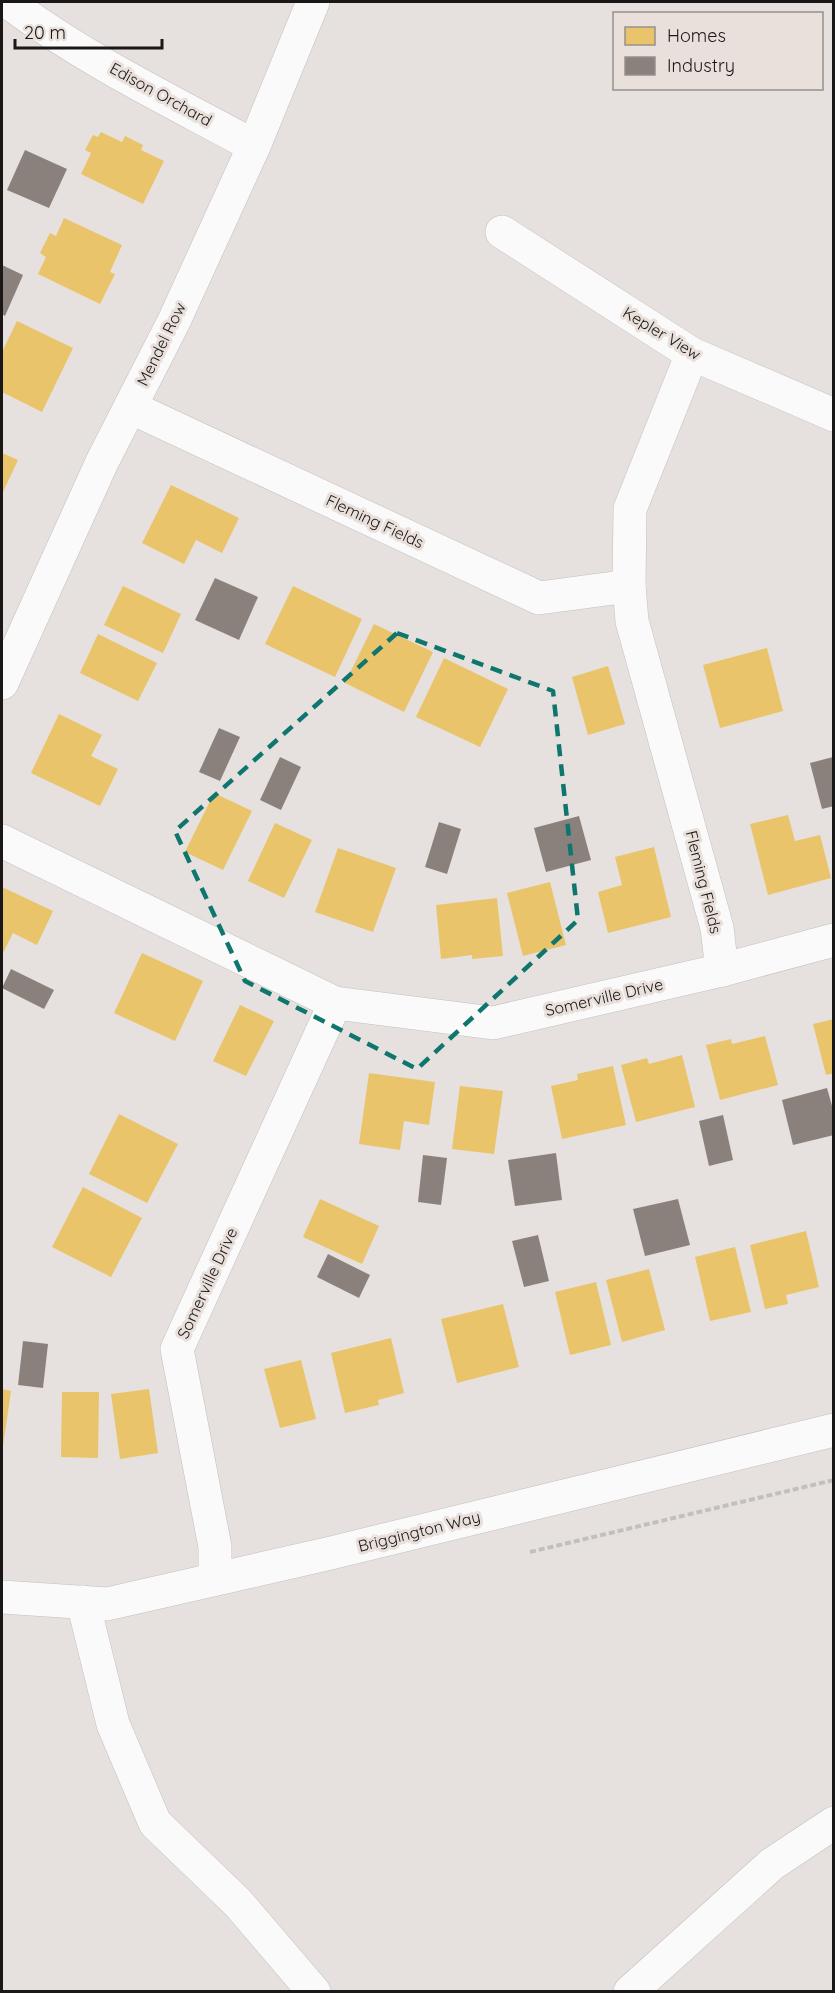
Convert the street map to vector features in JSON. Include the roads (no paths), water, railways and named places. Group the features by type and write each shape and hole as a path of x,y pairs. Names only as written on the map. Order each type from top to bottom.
{"street":[{"name":"Edison Orchard","path":"8,2 38,24 139,84 254,146"},
{"name":"Mendel Row","path":"2,683 130,407 174,321 254,146 313,2"},
{"name":"Kepler View","path":"502,232 692,354 834,415"},
{"name":"Fleming Fields","path":"692,354 630,509 629,586 632,621 717,928 722,970"},
{"name":"Fleming Fields","path":"130,407 539,598 629,586"},
{"name":"Somerville Drive","path":"2,841 335,1004 493,1023 722,970 834,940"},
{"name":"Somerville Drive","path":"215,1580 215,1547 177,1348 335,1004"},
{"name":"Briggington Way","path":"2,1597 107,1604 834,1430"},
{"path":"83,1602 113,1725 155,1823 238,1903 314,1992"},
{"path":"630,1992 772,1864 834,1823"}]}
